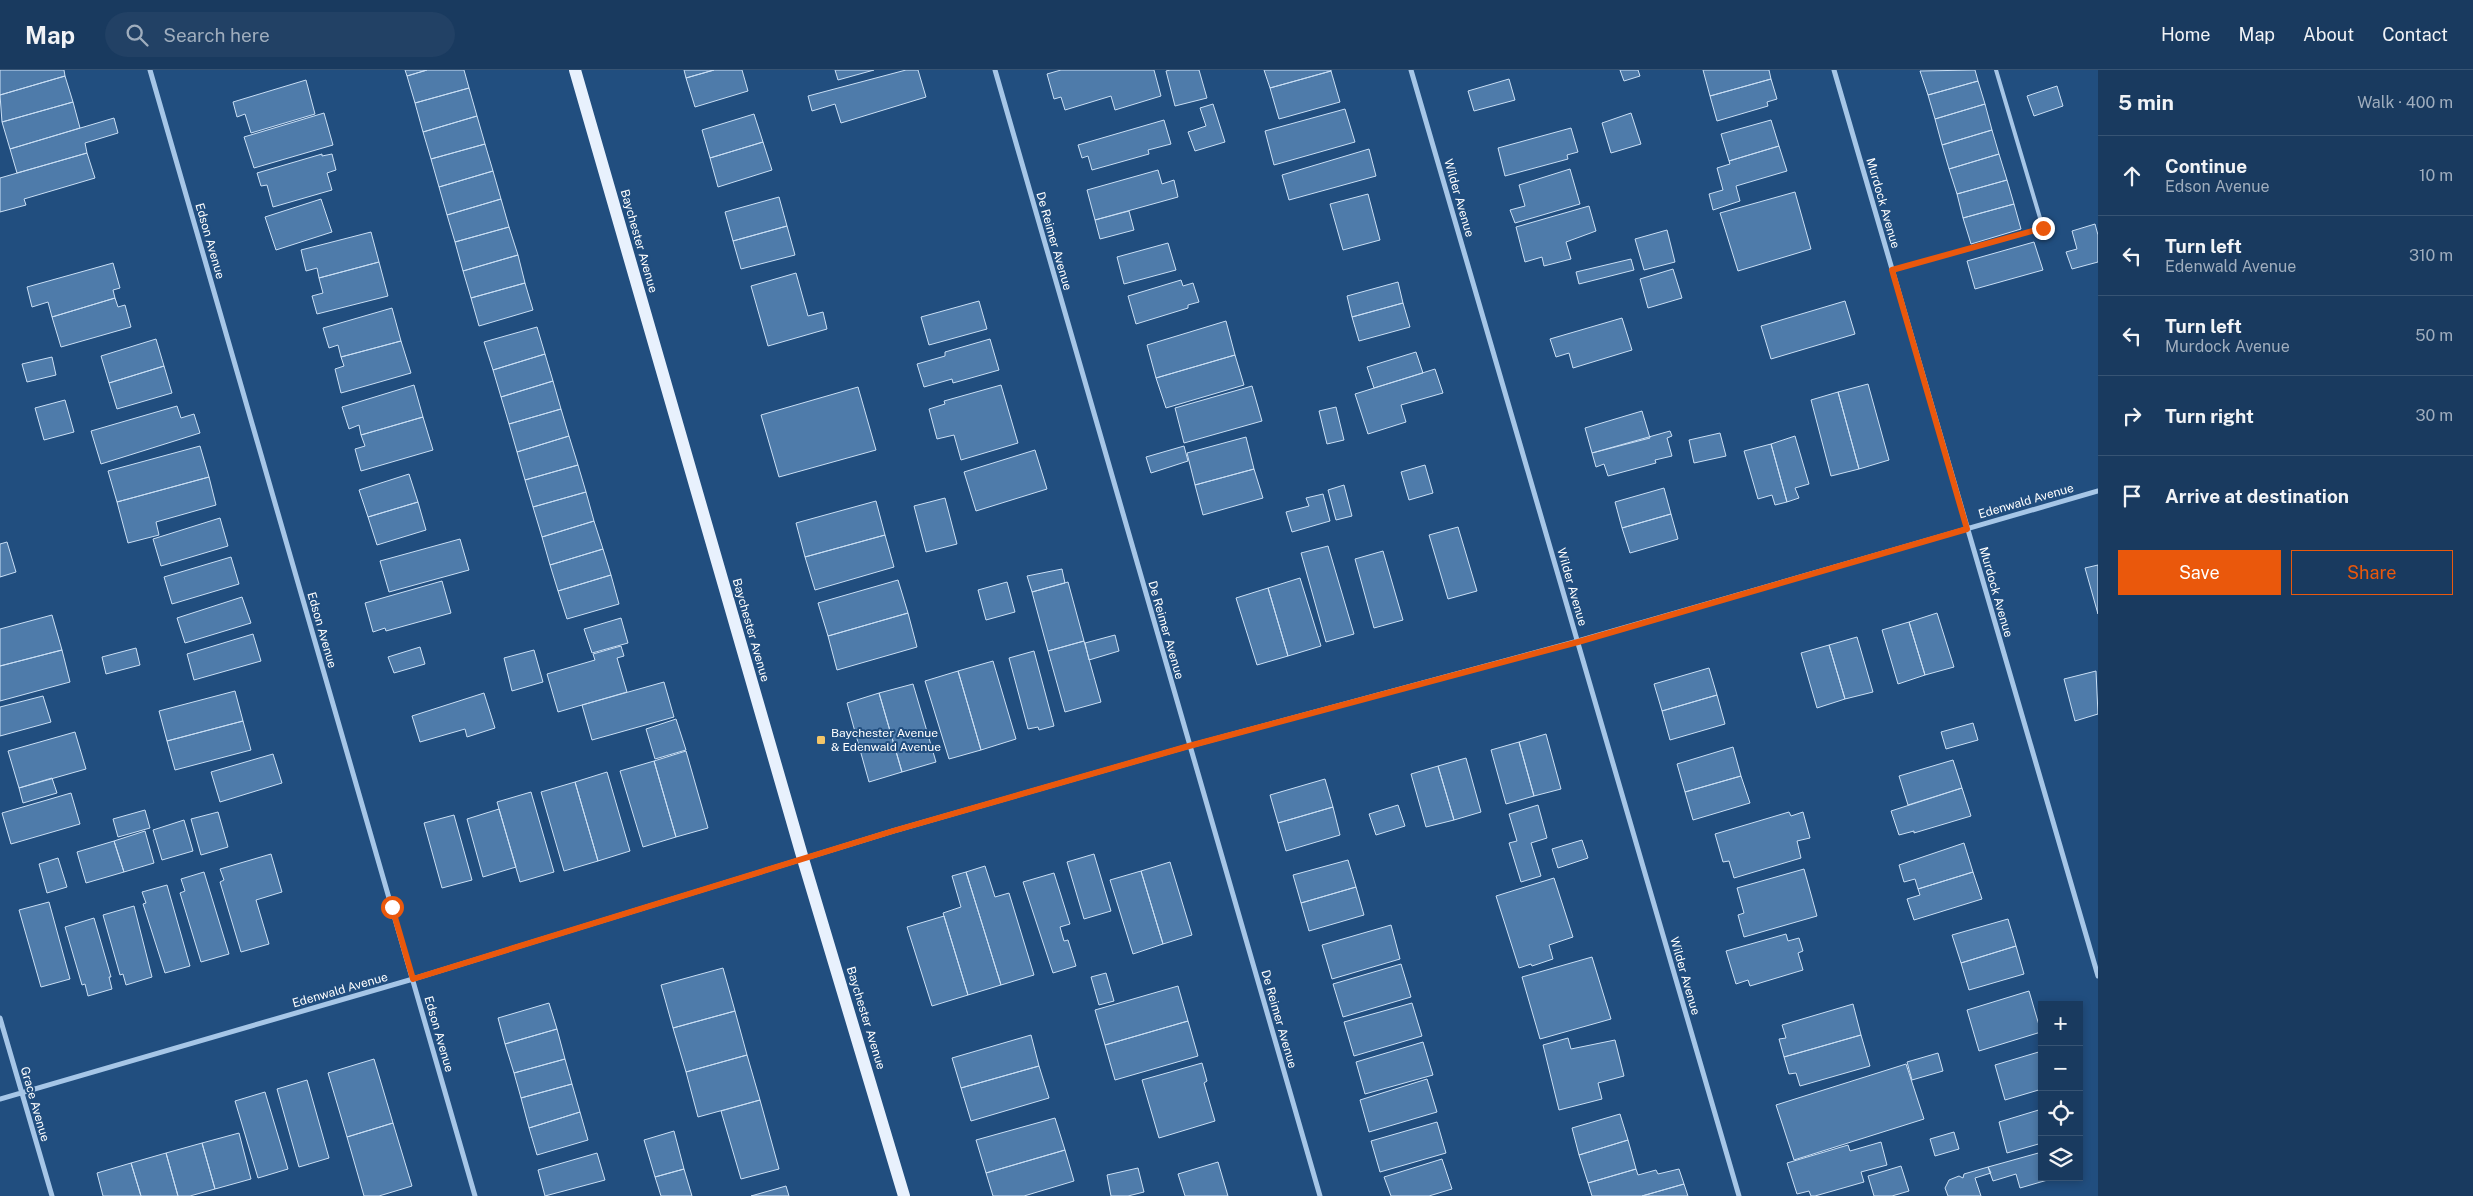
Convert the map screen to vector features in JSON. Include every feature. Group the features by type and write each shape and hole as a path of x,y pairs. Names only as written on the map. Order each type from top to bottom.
{"main road":[{"name":"Baychester Avenue","path":"575,70 803,859 904,1196"}],"street":[{"name":"Edson Avenue","path":"150,70 475,1196"},
{"name":"De Reimer Avenue","path":"995,70 1320,1196"},
{"name":"Wilder Avenue","path":"1411,70 1739,1196"},
{"name":"Murdock Avenue","path":"1834,70 2098,976"},
{"name":"Edenwald Avenue","path":"0,1099 413,979 803,859 1189,746 1578,642 2098,491"},
{"name":"Grace Avenue","path":"0,1018 52,1196"}],"lane":[{"path":"1892,270 2043,228 1996,70"}],"building":[{"path":"0,70 64,70 65,76 0,95"},
{"path":"405,70 427,70 407,76"},
{"path":"427,70 464,70 469,88 415,103 407,76"},
{"path":"684,70 714,70 686,78"},
{"path":"714,70 742,70 748,91 695,107 686,78"},
{"path":"835,70 874,70 838,80"},
{"path":"906,70 918,70 926,97 841,123 835,104 812,111 808,96"},
{"path":"1061,70 1154,70 1161,96 1115,110 1111,96 1065,110 1061,97 1054,99 1047,74"},
{"path":"1199,70 1207,98 1175,106 1166,71"},
{"path":"1264,70 1331,70 1331,71 1270,88"},
{"path":"1620,70 1638,70 1640,76 1624,81"},
{"path":"1703,70 1769,70 1771,79 1710,96"},
{"path":"1975,70 1978,81 1928,95 1920,71"},
{"path":"1331,71 1340,102 1279,119 1270,88"},
{"path":"65,76 73,102 2,122 0,95"},
{"path":"1509,79 1515,100 1474,111 1468,91"},
{"path":"1771,79 1777,99 1767,102 1768,106 1717,121 1710,96"},
{"path":"306,80 315,114 251,133 245,114 237,117 233,102"},
{"path":"1978,81 1985,104 1935,119 1928,95"},
{"path":"2057,86 2063,106 2034,116 2027,96"},
{"path":"469,88 477,116 423,132 415,103"},
{"path":"73,102 80,128 10,149 2,122"},
{"path":"1213,104 1225,142 1195,151 1188,132 1206,126 1200,108"},
{"path":"1985,104 1992,130 1942,145 1935,119"},
{"path":"1345,109 1355,142 1274,165 1265,131"},
{"path":"324,113 333,145 254,168 244,137"},
{"path":"1631,113 1641,144 1611,153 1602,123"},
{"path":"754,114 763,142 710,158 702,130"},
{"path":"477,116 485,144 431,159 423,132"},
{"path":"114,118 118,133 85,143 87,153 17,173 10,149"},
{"path":"1164,120 1171,144 1148,150 1149,154 1092,170 1088,156 1082,158 1078,145"},
{"path":"1771,120 1779,146 1729,161 1721,134"},
{"path":"1571,128 1578,152 1567,155 1568,159 1505,176 1498,148"},
{"path":"1992,130 1999,154 1949,169 1942,145"},
{"path":"763,142 772,170 718,187 710,158"},
{"path":"485,144 493,171 439,187 431,159"},
{"path":"1779,146 1787,171 1736,186 1740,201 1713,210 1709,194 1723,190 1717,168 1730,164 1729,161"},
{"path":"1369,149 1376,176 1289,200 1282,175"},
{"path":"87,153 95,178 24,199 26,205 0,212 0,178"},
{"path":"322,154 322,156 332,154 336,170 327,173 332,190 273,207 267,185 261,186 257,173"},
{"path":"1999,154 2007,180 1957,194 1949,169"},
{"path":"1570,169 1580,204 1515,223 1510,210 1525,206 1519,185"},
{"path":"1158,170 1162,184 1174,180 1178,197 1095,220 1087,190"},
{"path":"493,171 501,199 447,215 439,187"},
{"path":"2007,180 2014,204 1963,218 1957,194"},
{"path":"1795,192 1811,249 1738,271 1720,213"},
{"path":"1368,194 1380,240 1343,250 1330,204"},
{"path":"779,197 787,226 733,241 725,212"},
{"path":"321,199 332,232 276,250 265,217"},
{"path":"501,199 509,227 455,242 447,215"},
{"path":"2014,204 2021,229 1971,244 1963,218"},
{"path":"1589,206 1596,231 1566,242 1571,259 1544,266 1542,257 1525,262 1516,227"},
{"path":"1129,211 1134,230 1100,239 1095,220"},
{"path":"2095,224 2098,235 2098,262 2072,269 2066,252 2077,249 2072,231"},
{"path":"787,226 795,255 741,269 733,241"},
{"path":"509,227 518,255 463,271 455,242"},
{"path":"1667,230 1675,262 1644,270 1635,239"},
{"path":"371,232 379,262 319,278 317,268 306,271 301,250"},
{"path":"2034,242 2043,270 1975,289 1967,261"},
{"path":"1168,243 1176,270 1124,284 1117,257"},
{"path":"518,255 525,283 471,298 463,271"},
{"path":"1631,259 1634,270 1579,284 1576,272"},
{"path":"379,262 388,296 317,314 312,296 323,293 319,278"},
{"path":"113,263 120,288 113,290 115,298 52,317 48,302 32,307 27,287"},
{"path":"1673,269 1682,298 1648,308 1640,279"},
{"path":"796,273 808,316 823,312 827,329 768,346 751,286"},
{"path":"1181,280 1183,286 1193,283 1199,302 1188,305 1188,308 1136,324 1128,296"},
{"path":"1398,282 1403,303 1352,317 1347,296"},
{"path":"525,283 533,310 479,326 471,298"},
{"path":"115,298 118,307 125,305 131,327 61,347 52,317"},
{"path":"979,301 987,329 929,345 921,317"},
{"path":"1845,301 1855,334 1771,359 1761,326"},
{"path":"1403,303 1410,327 1359,341 1352,317"},
{"path":"392,308 401,341 341,357 338,345 329,348 323,328"},
{"path":"1622,318 1632,350 1573,368 1569,353 1556,357 1550,339"},
{"path":"1226,321 1235,355 1156,378 1147,345"},
{"path":"537,327 545,354 493,370 484,342"},
{"path":"156,339 164,366 109,383 101,356"},
{"path":"990,339 999,370 953,383 952,379 924,387 917,364 945,356 945,352"},
{"path":"401,341 411,373 341,393 335,369 344,366 341,357"},
{"path":"1416,352 1423,373 1374,388 1367,367"},
{"path":"545,354 553,381 501,397 493,370"},
{"path":"1235,355 1244,385 1166,408 1156,378"},
{"path":"52,357 56,375 27,382 22,364"},
{"path":"164,366 172,393 117,409 109,383"},
{"path":"1435,369 1443,393 1401,405 1406,422 1368,434 1355,394"},
{"path":"553,381 561,409 509,424 501,397"},
{"path":"1868,384 1889,460 1859,469 1838,392"},
{"path":"414,385 423,417 361,435 359,425 349,429 342,407"},
{"path":"1001,385 1018,443 961,460 954,435 937,439 929,409 945,404 944,401"},
{"path":"1252,386 1262,421 1184,443 1175,408"},
{"path":"858,387 876,450 779,477 761,415"},
{"path":"1838,392 1859,469 1831,476 1811,400"},
{"path":"65,400 74,432 44,440 35,408"},
{"path":"177,406 181,418 194,414 200,433 101,464 91,431"},
{"path":"1336,407 1344,440 1327,444 1319,411"},
{"path":"561,409 569,436 517,452 509,424"},
{"path":"1642,411 1650,438 1592,453 1585,428"},
{"path":"423,417 433,450 361,471 355,449 365,446 361,435"},
{"path":"1670,431 1672,436 1667,438 1672,456 1655,460 1656,463 1608,476 1604,464 1596,467 1592,453"},
{"path":"1720,433 1726,456 1694,463 1689,440"},
{"path":"569,436 578,465 525,480 517,452"},
{"path":"1795,436 1809,484 1795,488 1799,498 1787,502 1771,444"},
{"path":"1246,437 1254,469 1195,485 1187,453"},
{"path":"1771,444 1787,502 1775,505 1772,495 1758,499 1744,451"},
{"path":"200,446 209,477 117,502 108,471"},
{"path":"1184,446 1188,461 1151,473 1146,457"},
{"path":"1035,450 1047,489 976,511 964,472"},
{"path":"578,465 586,492 533,507 525,480"},
{"path":"1425,465 1433,493 1409,500 1401,472"},
{"path":"1254,469 1263,498 1203,515 1195,485"},
{"path":"409,474 418,502 368,517 359,490"},
{"path":"209,477 216,505 156,522 159,535 128,543 117,502"},
{"path":"1344,485 1352,516 1336,520 1328,490"},
{"path":"1664,488 1671,514 1622,528 1615,502"},
{"path":"586,492 594,521 542,537 533,507"},
{"path":"1323,494 1330,521 1292,532 1286,512 1309,506 1306,498"},
{"path":"945,498 957,544 926,552 914,506"},
{"path":"876,501 885,535 805,557 796,523"},
{"path":"418,502 426,530 377,545 368,517"},
{"path":"1671,514 1678,539 1630,553 1622,528"},
{"path":"220,518 228,546 161,566 153,539"},
{"path":"594,521 603,549 550,565 542,537"},
{"path":"1458,527 1477,591 1448,599 1429,535"},
{"path":"885,535 894,567 815,590 805,557"},
{"path":"460,539 469,570 389,592 380,561"},
{"path":"7,542 16,572 0,577 0,544"},
{"path":"1328,546 1354,634 1326,642 1301,553"},
{"path":"603,549 611,575 558,591 550,565"},
{"path":"1383,551 1403,620 1374,628 1355,559"},
{"path":"231,557 239,584 172,604 164,577"},
{"path":"2098,565 2098,614 2085,568"},
{"path":"1062,569 1065,583 1032,592 1027,576"},
{"path":"611,575 619,604 567,619 558,591"},
{"path":"1300,578 1321,646 1288,656 1268,588"},
{"path":"898,580 908,613 828,636 818,603"},
{"path":"442,581 451,613 386,631 385,628 373,632 365,603"},
{"path":"1007,582 1015,612 986,620 978,590"},
{"path":"1068,582 1084,641 1048,651 1032,592"},
{"path":"1268,588 1288,656 1257,665 1236,598"},
{"path":"242,597 251,623 185,643 177,618"},
{"path":"908,613 917,647 837,670 828,636"},
{"path":"1937,613 1954,667 1925,675 1909,622"},
{"path":"52,615 62,650 0,666 0,629"},
{"path":"621,618 628,643 592,653 584,629"},
{"path":"1909,622 1925,675 1898,684 1882,630"},
{"path":"253,634 261,661 194,680 187,654"},
{"path":"1115,635 1119,651 1089,660 1085,643"},
{"path":"1857,637 1873,692 1845,699 1829,645"},
{"path":"1084,641 1101,702 1065,712 1048,651"},
{"path":"1829,645 1845,699 1817,708 1801,653"},
{"path":"621,646 624,656 617,658 627,692 558,712 547,674 595,660 593,654"},
{"path":"420,647 425,664 394,673 388,657"},
{"path":"136,648 140,665 106,674 102,657"},
{"path":"62,650 70,682 0,701 0,666"},
{"path":"534,650 543,682 512,691 504,658"},
{"path":"1034,651 1054,726 1039,730 1038,727 1028,729 1009,658"},
{"path":"993,661 1016,739 981,750 958,671"},
{"path":"1709,668 1717,695 1662,711 1654,684"},
{"path":"958,671 981,750 949,759 925,681"},
{"path":"2096,671 2098,714 2075,721 2064,679"},
{"path":"664,682 674,717 592,740 582,705"},
{"path":"913,684 936,762 902,772 879,693"},
{"path":"235,691 243,721 167,741 159,711"},
{"path":"484,693 495,728 467,737 465,729 420,742 412,716"},
{"path":"879,693 902,772 869,782 847,703"},
{"path":"1717,695 1725,724 1670,740 1662,711"},
{"path":"43,696 51,722 0,736 0,707"},
{"path":"676,719 686,750 655,759 646,729"},
{"path":"243,721 251,750 175,770 167,741"},
{"path":"1973,723 1978,740 1946,749 1941,732"},
{"path":"75,732 86,769 19,788 8,751"},
{"path":"1546,734 1561,789 1534,796 1519,742"},
{"path":"1519,742 1534,796 1506,804 1491,750"},
{"path":"1733,747 1741,776 1685,792 1677,764"},
{"path":"686,751 708,828 676,837 654,761"},
{"path":"273,754 282,783 220,802 211,772"},
{"path":"1466,758 1481,812 1454,820 1438,766"},
{"path":"1953,760 1962,788 1908,805 1899,776"},
{"path":"654,761 676,837 643,847 620,771"},
{"path":"1438,766 1454,820 1426,827 1411,774"},
{"path":"607,772 630,851 598,861 575,782"},
{"path":"1741,776 1750,803 1693,820 1685,792"},
{"path":"52,778 57,793 23,803 19,788"},
{"path":"1325,779 1333,807 1278,823 1270,795"},
{"path":"575,782 598,861 564,871 541,792"},
{"path":"1962,788 1971,816 1914,833 1914,831 1899,835 1891,811"},
{"path":"531,792 554,872 520,882 497,802"},
{"path":"71,793 80,824 11,844 2,813"},
{"path":"1398,805 1405,826 1376,835 1369,814"},
{"path":"1538,805 1547,838 1531,843 1541,876 1521,882 1509,843 1517,841 1509,814"},
{"path":"1333,807 1340,835 1286,851 1278,823"},
{"path":"499,809 516,867 483,877 467,819"},
{"path":"145,810 150,828 118,837 113,819"},
{"path":"218,812 228,847 201,855 191,819"},
{"path":"1789,812 1791,816 1803,812 1810,838 1797,841 1801,858 1734,878 1729,861 1723,862 1715,834"},
{"path":"454,815 472,880 442,888 424,823"},
{"path":"184,820 193,851 162,860 153,830"},
{"path":"145,831 154,863 124,872 114,841"},
{"path":"1582,840 1588,858 1558,868 1552,849"},
{"path":"114,841 124,872 86,883 77,852"},
{"path":"1964,843 1973,872 1918,889 1915,879 1904,882 1899,865"},
{"path":"271,854 282,892 256,900 269,944 241,952 220,882 224,880 220,869"},
{"path":"1094,854 1111,911 1084,919 1067,862"},
{"path":"58,858 67,887 47,893 39,864"},
{"path":"1348,860 1356,887 1301,903 1293,875"},
{"path":"1170,862 1192,935 1163,944 1141,871"},
{"path":"985,866 995,897 1009,893 1034,975 1001,985 966,872"},
{"path":"1804,869 1817,916 1744,937 1738,915 1744,913 1737,888"},
{"path":"1141,871 1163,944 1133,954 1110,880"},
{"path":"204,872 229,954 201,962 180,893 185,891 181,879"},
{"path":"966,872 1001,985 968,995 943,913 961,907 952,876"},
{"path":"1973,872 1982,899 1914,920 1907,899 1920,895 1918,889"},
{"path":"1054,873 1070,924 1060,927 1064,941 1068,940 1076,966 1053,973 1023,882"},
{"path":"1554,878 1573,937 1549,945 1553,959 1519,968 1496,896"},
{"path":"167,885 190,966 165,973 143,904 146,903 142,892"},
{"path":"1356,887 1364,915 1309,931 1301,903"},
{"path":"49,902 70,979 41,987 19,910"},
{"path":"134,906 152,977 126,985 123,974 120,975 103,915"},
{"path":"944,916 968,995 932,1006 907,927"},
{"path":"94,918 111,977 109,977 112,989 88,996 85,984 82,985 65,927"},
{"path":"2008,919 2016,946 1961,963 1952,935"},
{"path":"1391,925 1400,959 1332,979 1322,945"},
{"path":"1786,934 1788,941 1799,938 1803,951 1798,953 1803,970 1750,986 1748,980 1736,984 1726,951"},
{"path":"2016,946 2024,974 1969,990 1961,963"},
{"path":"1592,957 1611,1019 1540,1039 1522,977"},
{"path":"1401,964 1411,997 1343,1017 1333,984"},
{"path":"723,968 735,1011 673,1028 661,985"},
{"path":"1106,973 1114,1001 1099,1005 1091,977"},
{"path":"1178,986 1188,1021 1105,1045 1095,1010"},
{"path":"2029,991 2038,1022 2038,1033 1979,1051 1967,1010"},
{"path":"549,1003 557,1029 505,1044 498,1018"},
{"path":"1412,1003 1422,1036 1354,1056 1344,1022"},
{"path":"1853,1004 1861,1035 1784,1057 1779,1039 1786,1038 1782,1025"},
{"path":"735,1011 747,1055 686,1072 673,1028"},
{"path":"1188,1021 1198,1056 1115,1080 1105,1045"},
{"path":"557,1029 565,1059 514,1073 505,1044"},
{"path":"1031,1035 1039,1066 961,1088 952,1058"},
{"path":"1861,1035 1870,1066 1800,1086 1796,1073 1789,1074 1784,1057"},
{"path":"1568,1038 1571,1049 1615,1040 1624,1076 1598,1083 1602,1099 1559,1110 1543,1045"},
{"path":"1423,1042 1433,1075 1365,1094 1356,1062"},
{"path":"2038,1052 2038,1090 2005,1100 1995,1065"},
{"path":"1938,1053 1943,1071 1912,1080 1907,1062"},
{"path":"747,1055 760,1100 698,1117 686,1072"},
{"path":"374,1059 393,1123 347,1137 328,1073"},
{"path":"565,1059 572,1084 521,1098 514,1073"},
{"path":"1202,1063 1207,1081 1204,1083 1215,1121 1159,1138 1142,1080"},
{"path":"1906,1064 1924,1119 1794,1160 1776,1105"},
{"path":"1039,1066 1049,1098 971,1121 961,1088"},
{"path":"1427,1079 1437,1112 1369,1132 1360,1100"},
{"path":"307,1080 329,1158 299,1167 277,1089"},
{"path":"572,1084 580,1112 529,1128 521,1098"},
{"path":"265,1092 288,1169 258,1178 235,1101"},
{"path":"760,1100 779,1169 741,1179 721,1111"},
{"path":"2038,1110 2038,1144 2007,1153 1999,1122"},
{"path":"580,1112 588,1140 537,1155 529,1128"},
{"path":"1620,1114 1628,1140 1579,1155 1572,1128"},
{"path":"1055,1118 1065,1150 986,1173 976,1140"},
{"path":"1437,1122 1446,1153 1380,1172 1371,1141"},
{"path":"393,1123 412,1186 379,1196 364,1196 347,1137"},
{"path":"674,1131 684,1169 655,1177 644,1140"},
{"path":"1954,1132 1959,1149 1935,1156 1930,1139"},
{"path":"239,1133 251,1179 215,1189 202,1143"},
{"path":"1628,1140 1636,1169 1588,1183 1579,1155"},
{"path":"1881,1142 1887,1165 1861,1172 1864,1182 1815,1196 1811,1196 1809,1191 1797,1194 1787,1163 1848,1145 1850,1151"},
{"path":"202,1143 215,1189 190,1196 178,1196 166,1153"},
{"path":"1065,1150 1074,1181 1024,1196 993,1196 986,1173"},
{"path":"166,1153 178,1196 141,1196 131,1163"},
{"path":"597,1153 605,1180 545,1196 538,1170"},
{"path":"2038,1153 2038,1181 2044,1181 2020,1188 2016,1174 1993,1181 1988,1167"},
{"path":"1442,1159 1452,1189 1429,1196 1391,1196 1384,1177"},
{"path":"1218,1162 1228,1196 1185,1196 1178,1174"},
{"path":"131,1163 141,1196 103,1196 97,1173"},
{"path":"1901,1166 1909,1191 1892,1196 1874,1196 1868,1176"},
{"path":"1988,1167 1991,1173 1975,1178 1981,1196 1948,1196 1945,1188 1949,1180 1959,1176 1963,1178 1964,1174"},
{"path":"1138,1168 1144,1192 1128,1196 1111,1196 1107,1175"},
{"path":"684,1169 692,1196 661,1196 655,1177"},
{"path":"1636,1169 1638,1175 1656,1170 1658,1174 1679,1169 1684,1184 1642,1196 1592,1196 1588,1183"},
{"path":"1684,1184 1688,1196 1642,1196"},
{"path":"786,1186 789,1196 751,1196"}],"place":[{"name":"Baychester Avenue & Edenwald Avenue","path":"821,740"}],"route":[{"path":"392,907 413,979 722,882 893,831 1189,746 1578,642 1967,529 1892,270 2043,228"}]}
